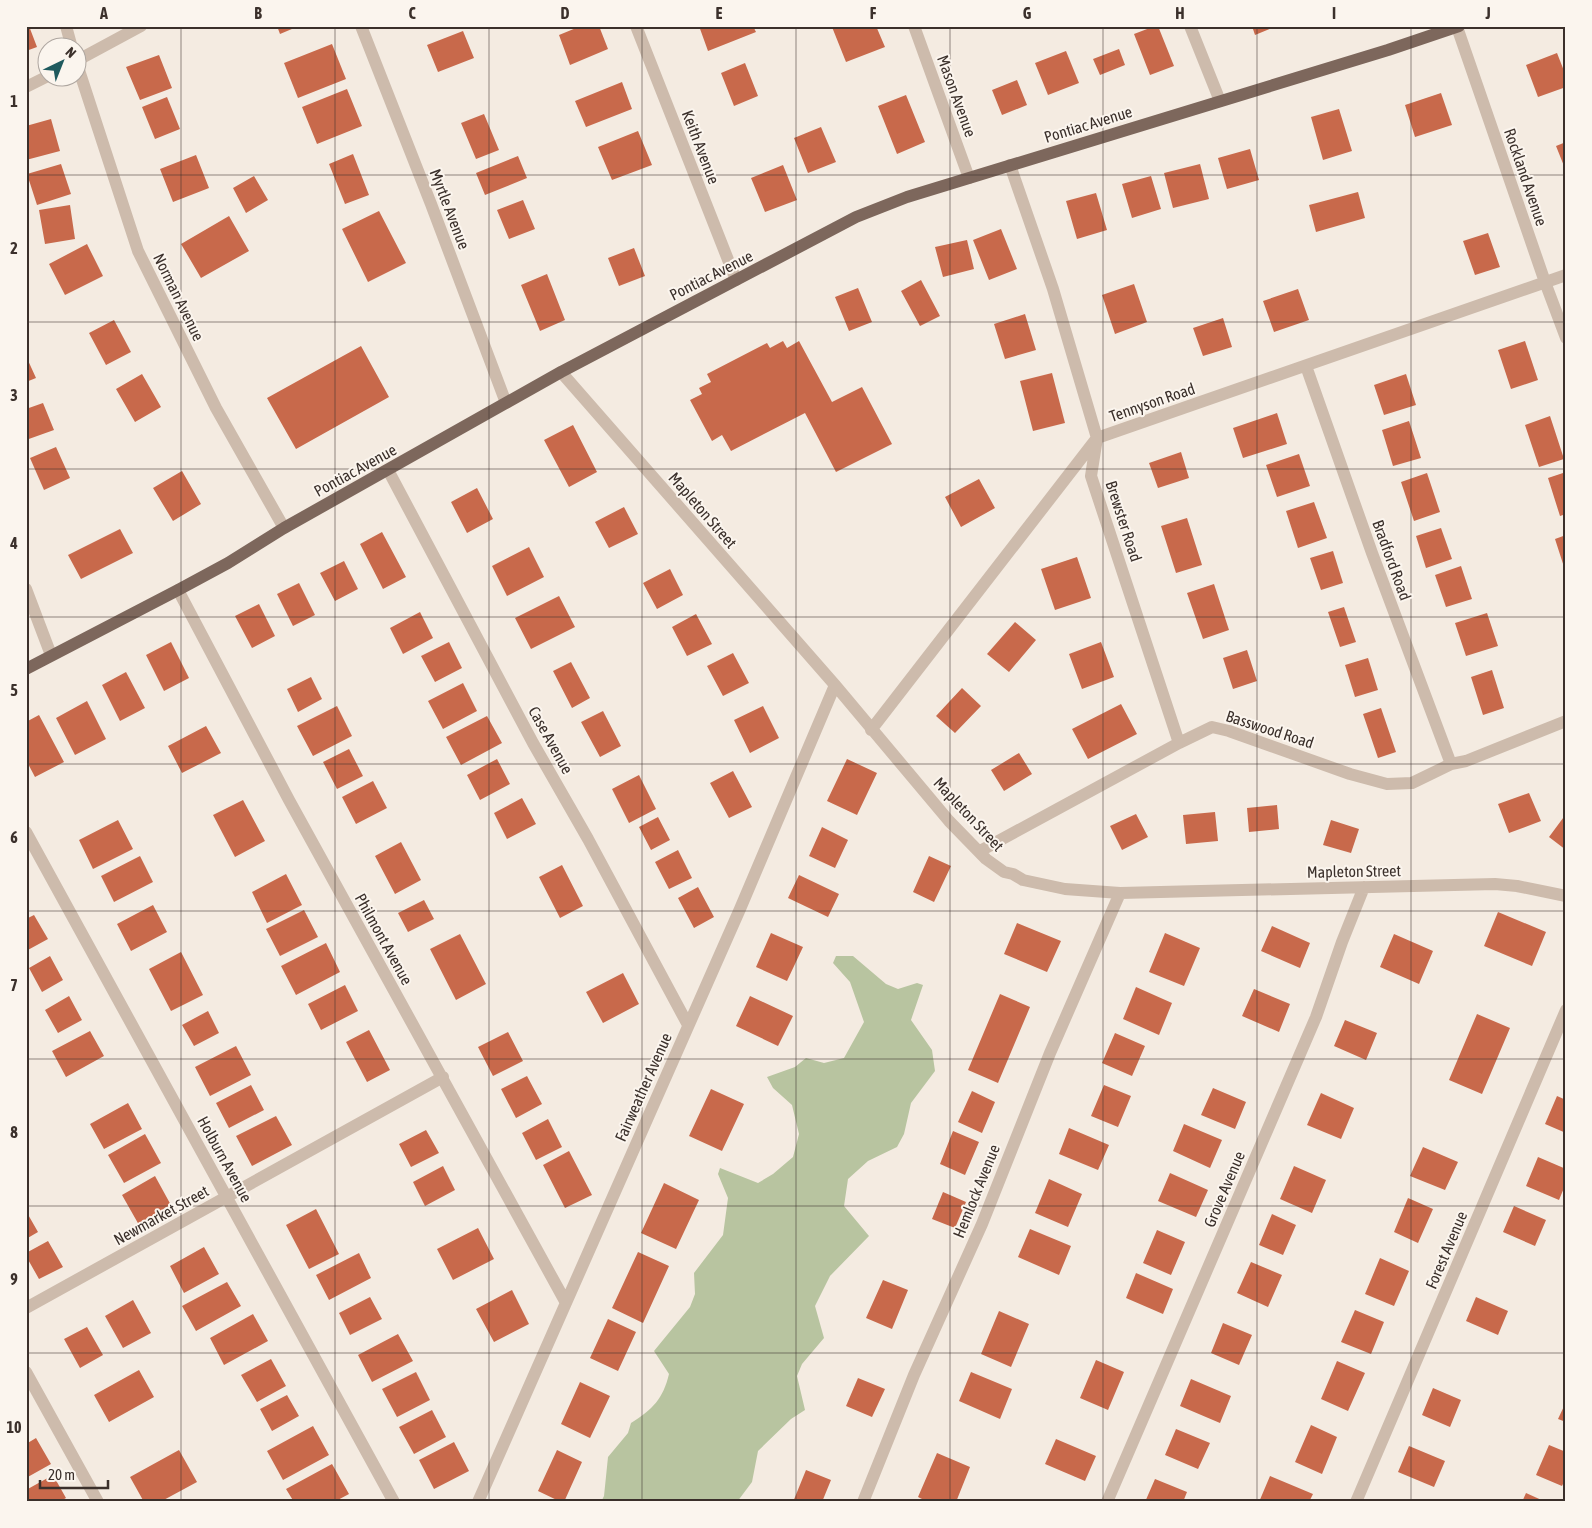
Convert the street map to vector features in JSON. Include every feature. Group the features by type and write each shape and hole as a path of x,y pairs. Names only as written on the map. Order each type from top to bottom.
{"main road":[{"name":"Pontiac Avenue","path":"26,669 51,654 228,563 284,528 561,372 856,217 907,196 1388,50 1451,27"}],"street":[{"path":"88,55 141,26"},
{"name":"Myrtle Avenue","path":"361,26 506,403"},
{"name":"Keith Avenue","path":"636,26 736,280"},
{"name":"Mason Avenue","path":"914,26 969,178"},
{"path":"1190,26 1220,101"},
{"name":"Rockland Avenue","path":"1451,27 1566,338"},
{"path":"26,87 38,81"},
{"name":"Norman Avenue","path":"85,88 138,251 216,408 284,528"},
{"name":"Brewster Road","path":"1010,165 1053,289 1097,438 1091,476 1179,743"},
{"name":"Tennyson Road","path":"871,730 1097,438 1566,275"},
{"name":"Bradford Road","path":"1306,366 1372,553 1451,764"},
{"name":"Mapleton Street","path":"561,372 835,685 949,821 986,859 1004,872 1013,874 1023,880 1065,889 1120,893 1495,884 1517,886 1566,896"},
{"name":"Case Avenue","path":"388,470 533,743 592,847 688,1025"},
{"path":"26,589 51,654"},
{"name":"Philmont Avenue","path":"178,590 289,800 565,1301"},
{"name":"Fairweather Avenue","path":"478,1502 565,1301 740,909 835,685"},
{"name":"Basswood Road","path":"980,851 1212,727 1229,731 1350,774 1387,784 1412,783 1451,764 1466,761 1566,721"},
{"name":"Holburn Avenue","path":"26,832 394,1502"},
{"name":"Grove Avenue","path":"1107,1502 1316,1017 1342,942 1364,887"},
{"name":"Hemlock Avenue","path":"862,1502 914,1375 982,1224 1050,1052 1120,893"},
{"name":"Forest Avenue","path":"1356,1502 1566,1010"},
{"name":"Newmarket Street","path":"26,1308 443,1077"},
{"path":"26,1372 98,1502"}],"green space":[{"path":"836,956 853,956 886,984 898,989 917,983 923,985 911,1020 932,1050 935,1071 911,1103 904,1134 897,1147 868,1161 848,1179 844,1206 869,1236 830,1276 815,1306 824,1338 802,1364 797,1376 805,1410 791,1419 758,1451 752,1482 737,1502 601,1502 604,1496 608,1457 628,1433 631,1423 656,1403 667,1383 669,1374 654,1351 690,1307 695,1294 694,1273 723,1235 728,1198 718,1174 720,1168 758,1183 773,1174 793,1157 799,1134 792,1105 773,1088 767,1077 795,1067 806,1058 824,1063 844,1058 864,1022 850,982 833,963"}],"building":[{"path":"26,26 29,26 37,47 26,51"},
{"path":"277,26 299,26 280,34"},
{"path":"581,26 599,26 608,49 570,65 559,35"},
{"path":"699,26 753,26 756,32 708,51"},
{"path":"876,26 885,47 846,62 832,27"},
{"path":"1158,26 1174,66 1150,75 1134,34"},
{"path":"1252,26 1277,26 1255,35"},
{"path":"463,31 474,58 438,72 427,45"},
{"path":"332,44 346,79 298,98 284,63"},
{"path":"1119,49 1125,65 1100,75 1093,59"},
{"path":"1066,51 1079,83 1048,95 1035,63"},
{"path":"1557,53 1566,76 1566,87 1538,97 1526,65"},
{"path":"159,55 172,88 140,100 126,67"},
{"path":"745,63 758,96 734,106 721,73"},
{"path":"1017,80 1027,105 1002,115 992,90"},
{"path":"622,82 632,109 586,127 575,101"},
{"path":"347,89 362,126 317,144 302,107"},
{"path":"1441,93 1452,125 1415,137 1405,105"},
{"path":"906,95 925,142 897,154 878,106"},
{"path":"167,97 180,129 155,139 142,107"},
{"path":"1339,109 1352,151 1323,160 1311,117"},
{"path":"484,114 499,150 476,159 461,123"},
{"path":"51,119 60,151 26,160 26,126"},
{"path":"821,127 836,162 808,173 794,138"},
{"path":"638,131 652,165 612,180 598,147"},
{"path":"1566,142 1566,171 1556,146"},
{"path":"1250,149 1259,180 1227,189 1218,158"},
{"path":"353,154 369,195 345,204 329,164"},
{"path":"196,155 209,188 173,202 160,169"},
{"path":"518,156 527,178 485,195 476,173"},
{"path":"61,164 71,194 37,205 27,174"},
{"path":"1200,164 1209,199 1173,208 1164,173"},
{"path":"783,165 797,200 765,212 751,178"},
{"path":"254,176 268,200 246,213 233,188"},
{"path":"1151,176 1161,209 1132,218 1122,184"},
{"path":"1358,192 1365,218 1316,232 1309,205"},
{"path":"1096,193 1107,230 1077,239 1066,201"},
{"path":"523,200 535,229 509,239 497,210"},
{"path":"70,205 75,239 45,244 39,210"},
{"path":"379,211 406,263 368,282 342,229"},
{"path":"229,216 249,251 201,278 181,244"},
{"path":"1001,229 1017,269 989,280 973,240"},
{"path":"1488,233 1500,267 1475,275 1463,241"},
{"path":"967,240 974,269 943,277 935,247"},
{"path":"87,244 103,276 65,295 49,264"},
{"path":"634,248 645,276 619,286 608,258"},
{"path":"547,274 565,320 540,331 521,285"},
{"path":"921,280 940,316 920,326 901,291"},
{"path":"1134,284 1147,322 1115,334 1102,295"},
{"path":"858,288 872,322 849,331 835,297"},
{"path":"1298,289 1309,320 1274,332 1263,301"},
{"path":"1025,314 1036,350 1005,359 994,324"},
{"path":"1223,318 1232,347 1203,356 1193,328"},
{"path":"114,320 131,352 106,365 89,333"},
{"path":"783,341 787,348 799,341 832,402 862,387 892,444 836,472 805,413 731,451 722,435 712,441 690,400 702,394 699,388 711,382 707,374 767,343 770,348"},
{"path":"1525,341 1538,380 1511,389 1498,350"},
{"path":"361,346 389,397 296,449 267,398"},
{"path":"26,356 36,378 26,382"},
{"path":"1052,373 1065,423 1033,431 1020,381"},
{"path":"142,374 161,407 135,422 116,389"},
{"path":"1406,374 1416,405 1384,415 1374,385"},
{"path":"43,403 54,430 26,440 26,409"},
{"path":"1277,413 1287,444 1243,458 1233,428"},
{"path":"1550,416 1564,459 1539,467 1525,425"},
{"path":"1409,421 1421,458 1393,466 1382,430"},
{"path":"573,425 597,472 569,487 544,440"},
{"path":"56,447 70,478 44,490 30,458"},
{"path":"1181,452 1189,478 1158,488 1149,463"},
{"path":"1299,454 1310,486 1277,497 1266,465"},
{"path":"182,471 201,504 173,521 153,488"},
{"path":"1566,472 1566,514 1560,516 1548,478"},
{"path":"1427,473 1440,512 1414,521 1401,482"},
{"path":"979,479 995,508 961,527 945,497"},
{"path":"477,488 493,519 467,533 451,502"},
{"path":"1314,502 1327,538 1298,548 1286,511"},
{"path":"624,507 638,534 609,548 595,522"},
{"path":"1187,518 1202,565 1176,573 1161,526"},
{"path":"1441,528 1452,559 1426,568 1416,536"},
{"path":"120,529 133,553 81,579 68,555"},
{"path":"382,532 406,577 383,589 360,544"},
{"path":"1566,535 1566,570 1565,570 1555,539"},
{"path":"529,547 544,577 507,596 492,566"},
{"path":"1333,551 1343,583 1321,590 1310,558"},
{"path":"1077,557 1091,598 1055,610 1041,569"},
{"path":"344,561 358,589 335,601 320,573"},
{"path":"1461,566 1472,599 1446,607 1435,575"},
{"path":"670,569 683,595 657,609 643,583"},
{"path":"299,583 315,615 293,626 277,594"},
{"path":"1214,584 1229,630 1203,639 1187,593"},
{"path":"559,596 575,627 531,649 515,618"},
{"path":"259,604 275,636 252,648 235,616"},
{"path":"1344,607 1356,642 1340,647 1328,612"},
{"path":"420,612 433,638 403,654 390,628"},
{"path":"1487,613 1498,646 1466,656 1455,623"},
{"path":"696,614 712,644 687,656 672,627"},
{"path":"1015,622 1036,640 1009,672 987,654"},
{"path":"171,642 189,678 164,691 146,655"},
{"path":"449,642 462,668 435,682 421,656"},
{"path":"1101,642 1114,677 1082,689 1069,654"},
{"path":"1247,650 1257,681 1233,689 1223,658"},
{"path":"733,653 749,683 723,696 707,666"},
{"path":"1368,658 1378,690 1355,697 1345,665"},
{"path":"571,662 590,698 572,708 553,671"},
{"path":"1492,670 1504,708 1483,715 1471,677"},
{"path":"126,672 145,708 120,721 102,685"},
{"path":"311,677 322,699 298,712 287,689"},
{"path":"463,683 477,711 443,729 428,701"},
{"path":"962,688 981,706 955,733 936,716"},
{"path":"87,701 106,739 75,755 56,718"},
{"path":"1121,704 1137,734 1088,759 1072,729"},
{"path":"337,706 352,736 313,756 297,726"},
{"path":"763,706 779,738 750,753 734,720"},
{"path":"1381,708 1396,752 1378,758 1363,714"},
{"path":"603,711 621,746 600,757 581,722"},
{"path":"39,715 64,762 35,777 26,760 26,722"},
{"path":"487,716 502,743 461,765 446,737"},
{"path":"206,726 221,753 182,773 168,746"},
{"path":"349,749 363,776 337,789 323,762"},
{"path":"1019,753 1032,774 1004,791 991,770"},
{"path":"497,759 510,784 480,800 467,775"},
{"path":"847,759 877,773 857,815 827,801"},
{"path":"733,771 752,807 729,818 710,783"},
{"path":"639,775 656,809 629,823 612,789"},
{"path":"373,781 387,808 356,824 342,797"},
{"path":"1529,793 1541,821 1509,833 1498,804"},
{"path":"522,798 536,824 507,839 494,813"},
{"path":"243,800 265,841 235,857 213,815"},
{"path":"1277,805 1279,829 1249,832 1247,808"},
{"path":"1215,812 1218,841 1186,844 1183,815"},
{"path":"1136,814 1148,837 1122,850 1110,826"},
{"path":"1566,814 1566,850 1549,837"},
{"path":"658,817 670,840 651,850 639,827"},
{"path":"118,820 133,849 93,869 79,840"},
{"path":"1331,820 1359,829 1351,853 1323,845"},
{"path":"822,827 848,840 835,868 809,856"},
{"path":"401,842 421,880 395,894 375,856"},
{"path":"678,850 692,878 669,889 655,862"},
{"path":"140,856 153,882 114,902 101,876"},
{"path":"929,856 951,866 934,902 913,892"},
{"path":"562,865 583,906 560,918 539,877"},
{"path":"286,874 302,905 267,923 252,892"},
{"path":"799,875 839,894 828,917 788,898"},
{"path":"698,887 714,917 694,928 678,898"},
{"path":"424,900 434,919 408,932 398,913"},
{"path":"153,905 167,932 131,951 117,924"},
{"path":"304,910 318,937 280,956 266,929"},
{"path":"1498,912 1546,932 1532,966 1484,946"},
{"path":"34,915 48,939 26,951 26,919"},
{"path":"1017,923 1061,941 1047,972 1004,954"},
{"path":"1272,926 1310,943 1300,968 1261,951"},
{"path":"771,933 803,947 787,981 756,967"},
{"path":"1165,933 1200,948 1184,986 1149,972"},
{"path":"460,934 486,984 456,1000 430,949"},
{"path":"1394,934 1433,951 1419,984 1380,967"},
{"path":"326,943 340,972 296,995 281,966"},
{"path":"181,952 203,995 171,1011 149,969"},
{"path":"50,956 63,980 42,992 29,968"},
{"path":"623,973 639,1004 603,1023 586,992"},
{"path":"345,985 358,1011 321,1030 308,1004"},
{"path":"1136,987 1172,1003 1159,1035 1123,1019"},
{"path":"1254,989 1290,1004 1279,1032 1242,1016"},
{"path":"1000,994 1030,1007 998,1083 968,1070"},
{"path":"69,996 82,1020 58,1033 45,1010"},
{"path":"750,996 793,1016 778,1046 736,1026"},
{"path":"208,1011 219,1033 194,1046 182,1025"},
{"path":"1477,1014 1510,1028 1482,1094 1449,1080"},
{"path":"1345,1020 1377,1033 1366,1060 1334,1046"},
{"path":"369,1030 390,1070 367,1082 346,1042"},
{"path":"90,1031 104,1056 66,1077 52,1051"},
{"path":"508,1032 523,1061 493,1076 478,1047"},
{"path":"1115,1033 1145,1046 1132,1076 1102,1063"},
{"path":"236,1046 251,1075 210,1096 195,1067"},
{"path":"527,1076 542,1104 516,1118 501,1089"},
{"path":"251,1085 264,1110 229,1128 216,1103"},
{"path":"1104,1085 1131,1096 1118,1127 1091,1116"},
{"path":"1213,1088 1246,1102 1235,1129 1201,1115"},
{"path":"711,1089 744,1104 722,1151 689,1136"},
{"path":"972,1091 995,1102 982,1133 958,1122"},
{"path":"1321,1093 1354,1108 1341,1139 1307,1125"},
{"path":"1557,1096 1566,1100 1566,1133 1545,1124"},
{"path":"128,1103 142,1129 104,1149 90,1124"},
{"path":"276,1116 292,1145 252,1166 236,1136"},
{"path":"548,1119 562,1147 536,1160 522,1133"},
{"path":"1184,1124 1222,1140 1210,1168 1173,1151"},
{"path":"1069,1128 1109,1145 1098,1170 1059,1154"},
{"path":"426,1130 439,1153 411,1167 399,1144"},
{"path":"953,1131 979,1142 965,1175 940,1164"},
{"path":"145,1134 161,1163 124,1183 108,1155"},
{"path":"1423,1147 1458,1162 1445,1190 1410,1176"},
{"path":"569,1151 592,1195 565,1208 543,1165"},
{"path":"1538,1157 1566,1169 1566,1183 1559,1200 1526,1186"},
{"path":"443,1166 455,1190 425,1206 413,1182"},
{"path":"1294,1166 1326,1180 1312,1213 1280,1199"},
{"path":"1170,1173 1208,1190 1196,1217 1158,1201"},
{"path":"155,1176 172,1207 139,1225 122,1195"},
{"path":"1049,1179 1082,1194 1068,1227 1035,1213"},
{"path":"664,1183 699,1200 676,1249 641,1233"},
{"path":"943,1192 966,1202 955,1228 932,1219"},
{"path":"1408,1198 1433,1209 1418,1243 1394,1232"},
{"path":"1514,1206 1546,1220 1535,1246 1503,1232"},
{"path":"316,1209 339,1254 309,1269 286,1225"},
{"path":"26,1211 38,1232 26,1239"},
{"path":"1272,1214 1296,1225 1283,1255 1259,1245"},
{"path":"478,1228 494,1259 453,1280 437,1249"},
{"path":"1030,1229 1071,1246 1059,1275 1018,1257"},
{"path":"1157,1230 1185,1242 1171,1275 1143,1263"},
{"path":"48,1241 63,1267 39,1279 26,1253"},
{"path":"204,1247 219,1274 184,1293 170,1266"},
{"path":"638,1252 669,1266 643,1323 612,1308"},
{"path":"359,1253 371,1278 329,1300 316,1275"},
{"path":"1380,1258 1409,1271 1394,1306 1365,1294"},
{"path":"1251,1262 1282,1275 1268,1307 1237,1293"},
{"path":"1136,1273 1173,1289 1163,1314 1126,1298"},
{"path":"883,1280 908,1290 892,1329 866,1318"},
{"path":"227,1282 241,1306 196,1331 182,1306"},
{"path":"512,1290 529,1324 494,1342 476,1309"},
{"path":"370,1297 382,1319 350,1335 339,1313"},
{"path":"1476,1297 1508,1311 1498,1335 1466,1321"},
{"path":"133,1300 151,1333 123,1348 105,1316"},
{"path":"1355,1310 1384,1322 1371,1354 1341,1342"},
{"path":"999,1311 1029,1324 1011,1367 981,1354"},
{"path":"253,1314 268,1341 224,1365 210,1338"},
{"path":"608,1319 636,1332 618,1371 590,1358"},
{"path":"1223,1323 1252,1335 1239,1365 1211,1353"},
{"path":"87,1327 103,1355 80,1368 64,1339"},
{"path":"398,1334 413,1361 372,1382 358,1355"},
{"path":"271,1359 286,1386 257,1402 241,1375"},
{"path":"1096,1360 1124,1372 1108,1410 1080,1398"},
{"path":"1337,1361 1365,1373 1348,1411 1321,1399"},
{"path":"139,1370 154,1397 109,1422 94,1395"},
{"path":"416,1372 430,1400 397,1417 382,1389"},
{"path":"971,1372 1012,1389 1000,1419 959,1401"},
{"path":"858,1378 885,1389 872,1417 846,1406"},
{"path":"1191,1379 1231,1396 1220,1423 1180,1406"},
{"path":"580,1382 610,1396 590,1438 561,1424"},
{"path":"1433,1388 1461,1400 1450,1427 1422,1415"},
{"path":"287,1395 299,1416 272,1431 260,1409"},
{"path":"1566,1402 1566,1422 1558,1419"},
{"path":"432,1410 446,1437 414,1454 399,1427"},
{"path":"1311,1425 1337,1437 1322,1474 1295,1462"},
{"path":"313,1426 329,1455 283,1480 267,1451"},
{"path":"1176,1429 1210,1443 1198,1469 1165,1455"},
{"path":"36,1438 51,1464 26,1478 26,1444"},
{"path":"1056,1439 1096,1456 1085,1481 1045,1464"},
{"path":"454,1442 469,1471 434,1489 419,1460"},
{"path":"1549,1445 1566,1452 1566,1478 1562,1486 1536,1475"},
{"path":"1409,1446 1445,1461 1434,1487 1398,1472"},
{"path":"179,1450 197,1482 160,1502 144,1502 130,1477"},
{"path":"557,1450 582,1462 564,1502 538,1491"},
{"path":"937,1453 970,1467 956,1502 928,1502 918,1497"},
{"path":"332,1464 349,1494 334,1502 294,1502 286,1489"},
{"path":"806,1470 831,1480 822,1502 793,1502"},
{"path":"53,1475 66,1498 59,1502 26,1502 26,1490"},
{"path":"1270,1476 1313,1494 1309,1502 1259,1502"},
{"path":"1155,1479 1187,1492 1183,1502 1145,1502"},
{"path":"1526,1493 1546,1502 1522,1502"}]}
